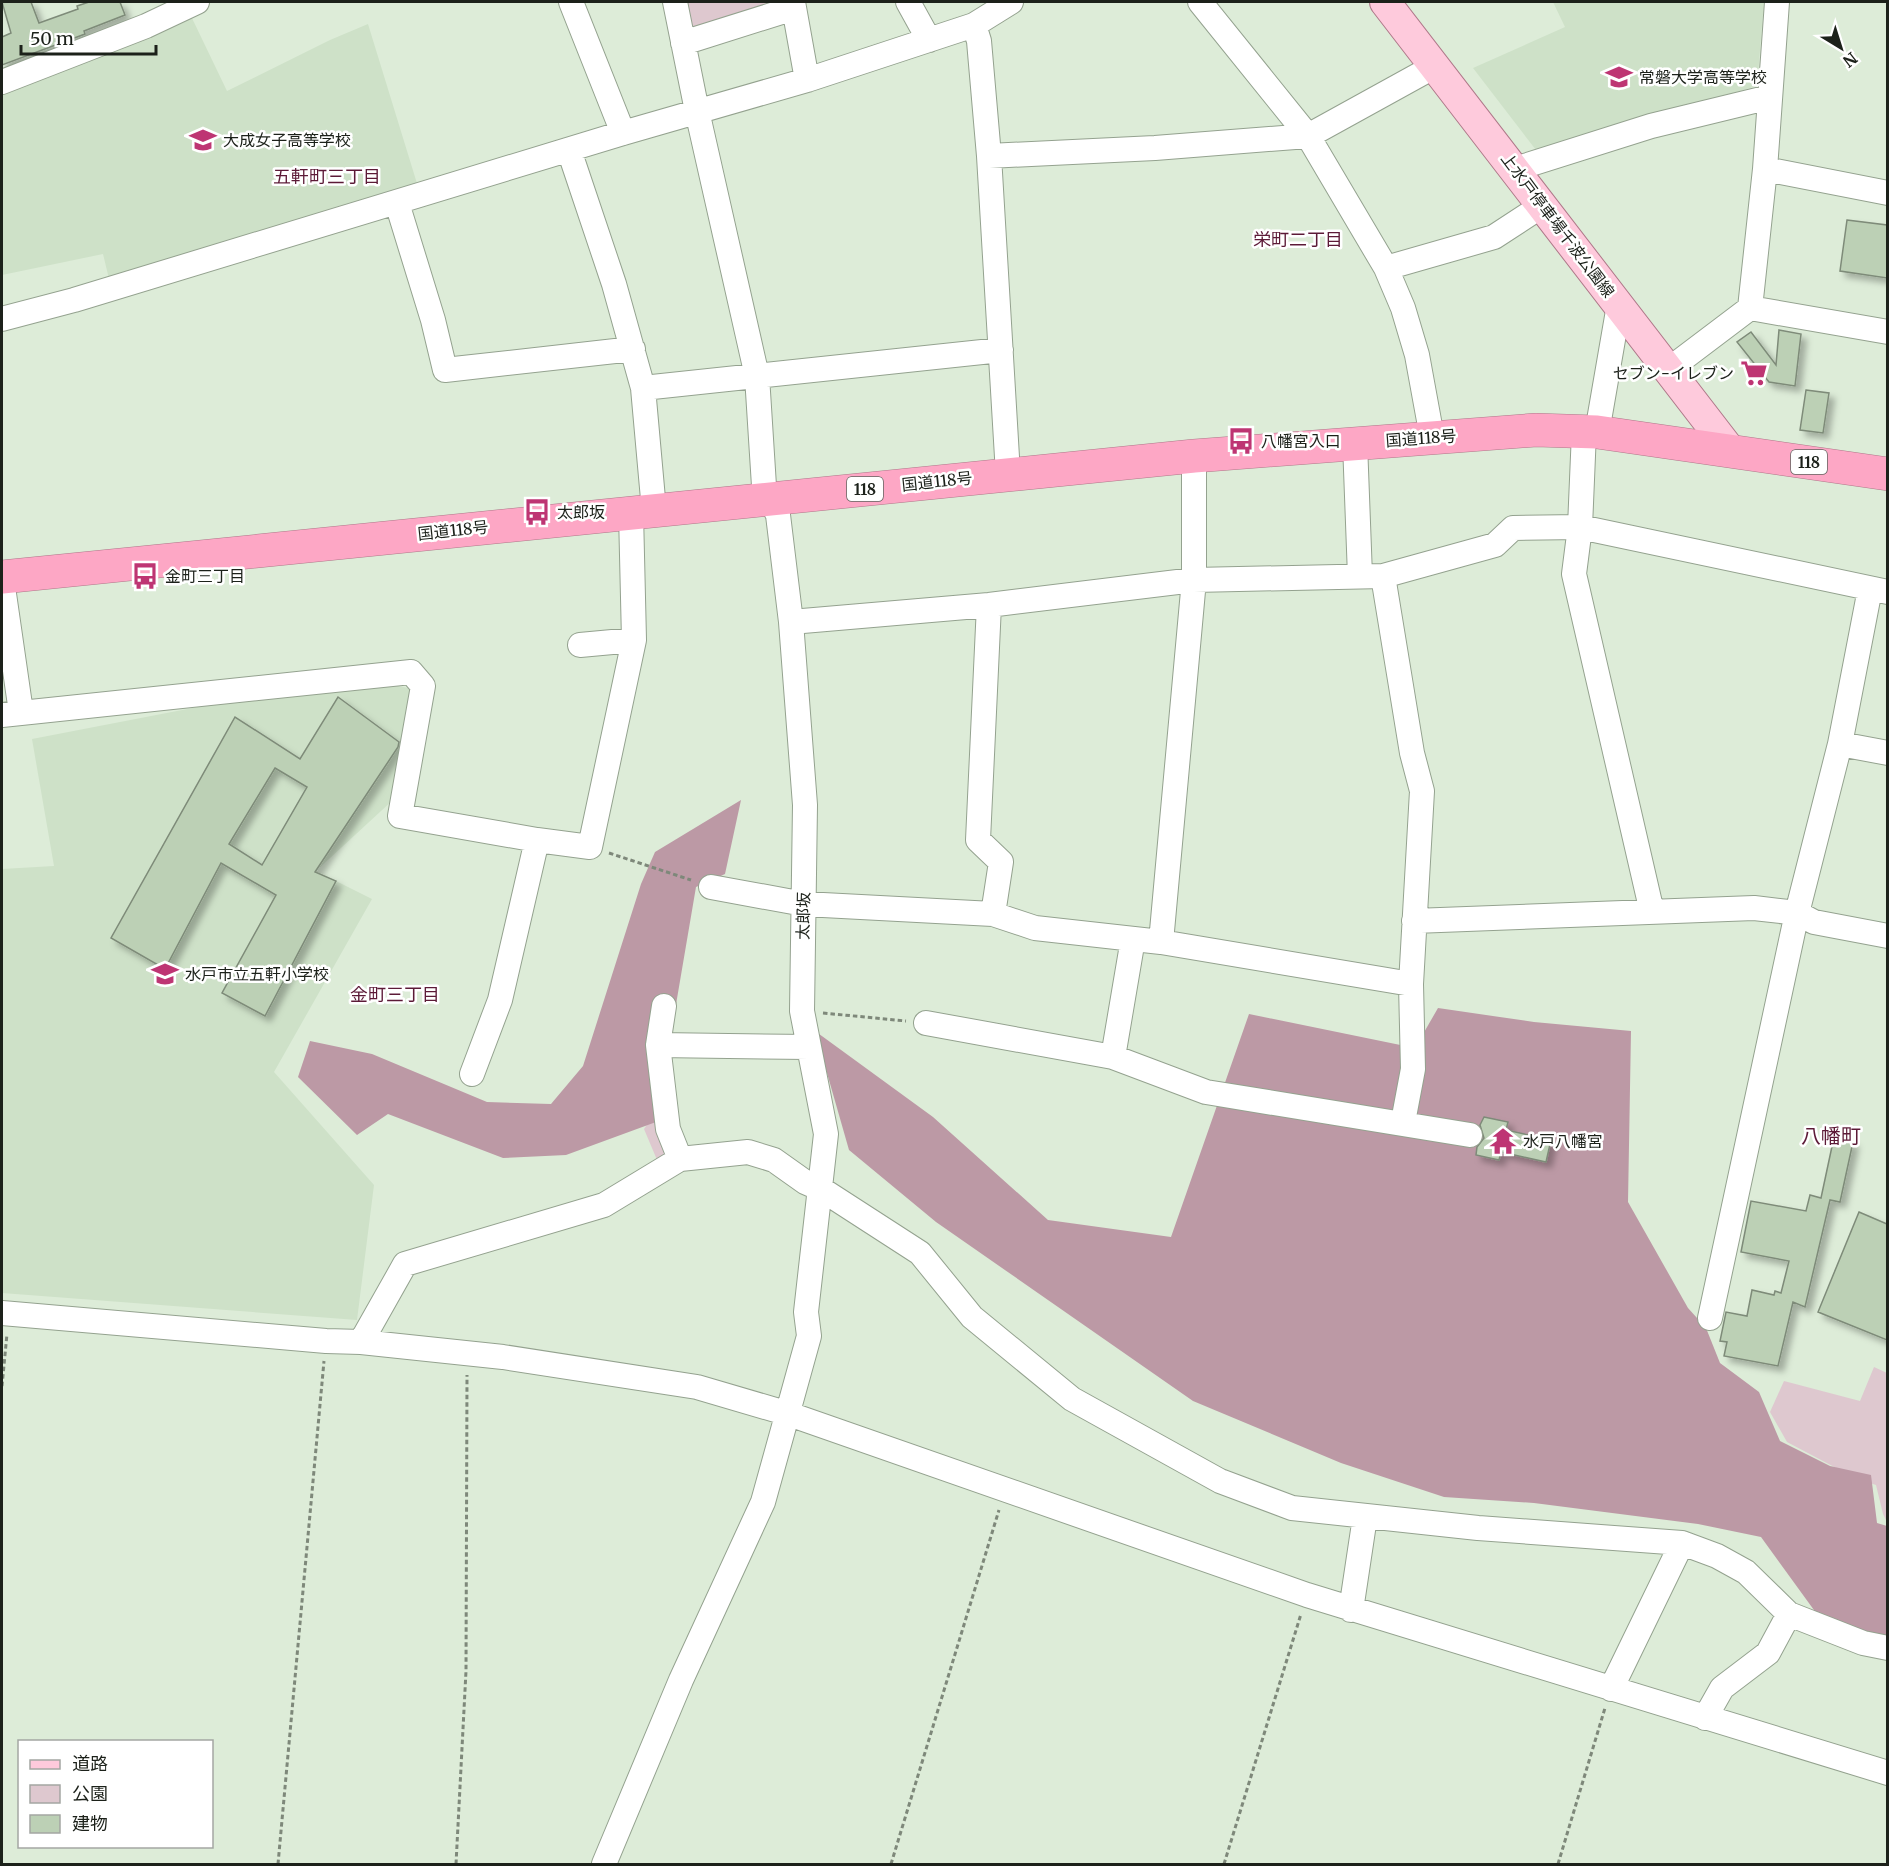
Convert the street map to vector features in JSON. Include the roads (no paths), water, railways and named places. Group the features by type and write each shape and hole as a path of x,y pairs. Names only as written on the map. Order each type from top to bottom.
{"highway":[{"name":"国道118号","path":"2,578 1008,474 1432,437 1536,430 1590,432 1730,450"},
{"name":"118","path":"1730,450 1887,474"}],"main road":[{"name":"上水戸停車場千波公園線","path":"1385,2 1730,450"}],"street":[{"path":"2,82 146,26 197,2"},
{"path":"571,2 623,133"},
{"name":"太郎坂","path":"604,1864 681,1680 763,1502 809,1336 806,1311 826,1134 802,1011 805,805 791,622 778,515 764,486 757,376 697,111 675,2"},
{"path":"908,2 929,40"},
{"path":"2,319 807,80 974,25 1011,2"},
{"path":"1200,2 1308,136 1386,268 1403,308 1417,355 1432,437"},
{"path":"1668,370 1750,308 1765,169 1777,2"},
{"path":"683,43 793,5 807,80"},
{"path":"974,25 979,41 989,156 1008,474"},
{"path":"989,156 1155,148 1308,136 1436,66"},
{"path":"1515,169 1651,126 1770,97"},
{"path":"2,578 11,713 411,672 423,686 400,816 590,847 634,640 642,512 643,388 633,349 570,150"},
{"path":"1765,169 1887,193"},
{"path":"397,203 433,320 445,370 633,349"},
{"path":"1386,268 1494,237 1543,205"},
{"path":"1619,305 1590,432 1574,574 1652,912"},
{"path":"1750,308 1887,332"},
{"path":"643,388 1001,350"},
{"path":"1355,443 1372,576 1422,791 1411,984 1413,1069 1403,1122"},
{"path":"1161,942 1194,580 1194,456"},
{"path":"791,622 989,605 1194,580 1372,576 1495,545 1513,528 1580,527 1879,590 1797,913 1710,1318"},
{"path":"989,605 978,840 1001,862 993,914"},
{"path":"580,645 634,640"},
{"path":"1840,744 1887,753"},
{"path":"472,1074 500,1000 537,840"},
{"path":"711,887 804,904 993,914 1035,928 1161,942 1411,984"},
{"path":"1414,921 1754,908 1797,913 1814,921 1887,936"},
{"path":"1113,1057 1133,939"},
{"path":"664,1006 658,1045 668,1129 680,1159"},
{"path":"926,1023 1113,1057 1206,1092 1403,1122 1470,1135"},
{"path":"658,1045 809,1047"},
{"path":"361,1342 405,1264 604,1205 680,1159 748,1152 774,1160 805,1182 821,1189 920,1252 972,1317 1072,1398 1220,1481 1292,1508 1365,1517 1682,1543 1717,1556 1746,1572 1789,1614 1863,1642 1887,1648"},
{"path":"5,1313 326,1341 361,1342 503,1357 697,1387 789,1414 1352,1610 1887,1773"},
{"path":"1352,1610 1365,1517"},
{"path":"1611,1689 1682,1543"},
{"path":"1704,1718 1722,1688 1768,1653 1789,1614"}],"place":[{"name":"常磐大学高等学校","path":"1619,77"},
{"name":"大成女子高等学校","path":"203,140"},
{"name":"セブン-イレブン","path":"1754,373"},
{"name":"八幡宮入口","path":"1241,441"},
{"name":"太郎坂","path":"537,512"},
{"name":"金町三丁目","path":"145,576"},
{"name":"水戸市立五軒小学校","path":"165,974"},
{"name":"水戸八幡宮","path":"1503,1141"}],"district":[{"name":"五軒町三丁目","path":"327,176"},
{"name":"栄町二丁目","path":"1298,239"},
{"name":"金町三丁目","path":"395,994"},
{"name":"八幡町","path":"1831,1135"}]}
